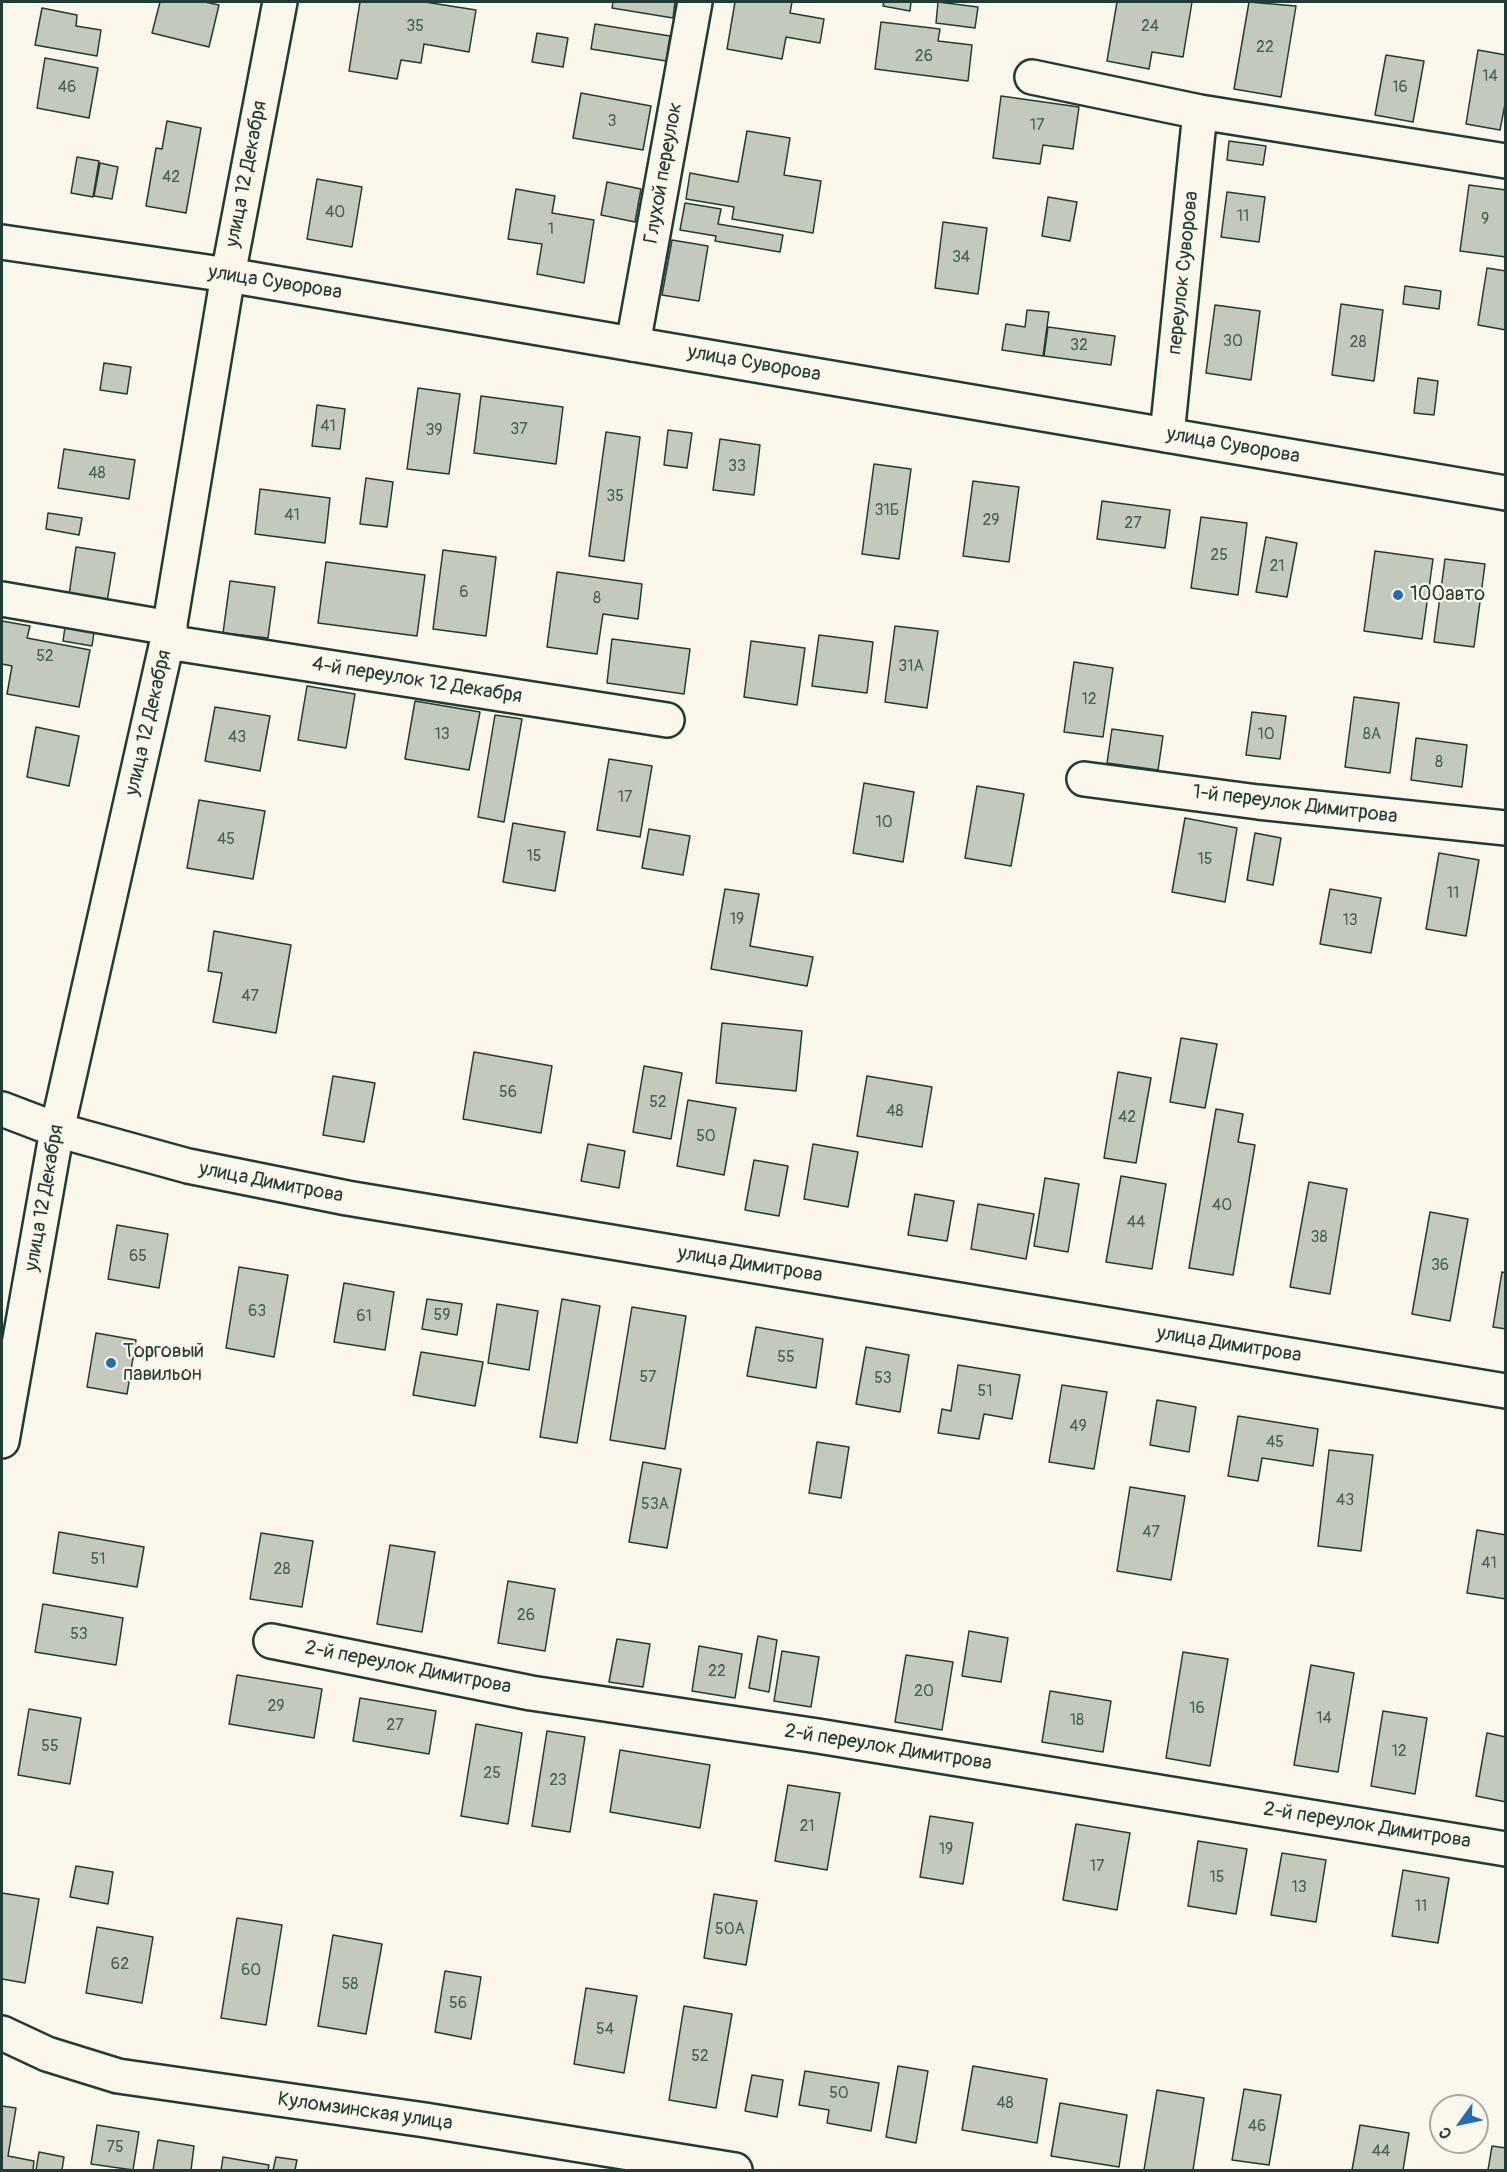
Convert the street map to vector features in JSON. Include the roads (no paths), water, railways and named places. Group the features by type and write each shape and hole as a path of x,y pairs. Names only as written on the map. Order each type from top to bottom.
{"street":[{"name":"улица 12 Декабря","path":"2,1441 57,1130 168,635 228,274 280,2"},
{"name":"Глухой переулок","path":"633,344 695,2"},
{"path":"1032,76 1200,111 1506,161"},
{"name":"переулок Суворова","path":"1167,435 1200,111"},
{"name":"улица Суворова","path":"2,242 228,274 1506,493"},
{"name":"4-й переулок 12 Декабря","path":"2,599 168,635 667,720"},
{"name":"1-й переулок Димитрова","path":"1084,779 1258,802 1506,828"},
{"name":"улица Димитрова","path":"2,1109 57,1130 188,1166 347,1198 1506,1391"},
{"name":"2-й переулок Димитрова","path":"271,1641 531,1693 829,1738 1506,1849"},
{"name":"Куломзинская улица","path":"2,2033 47,2054 118,2076 413,2119 735,2170"}],"place":[{"name":"100авто","path":"1398,595"},
{"name":"Торговый павильон","path":"111,1363"}]}
